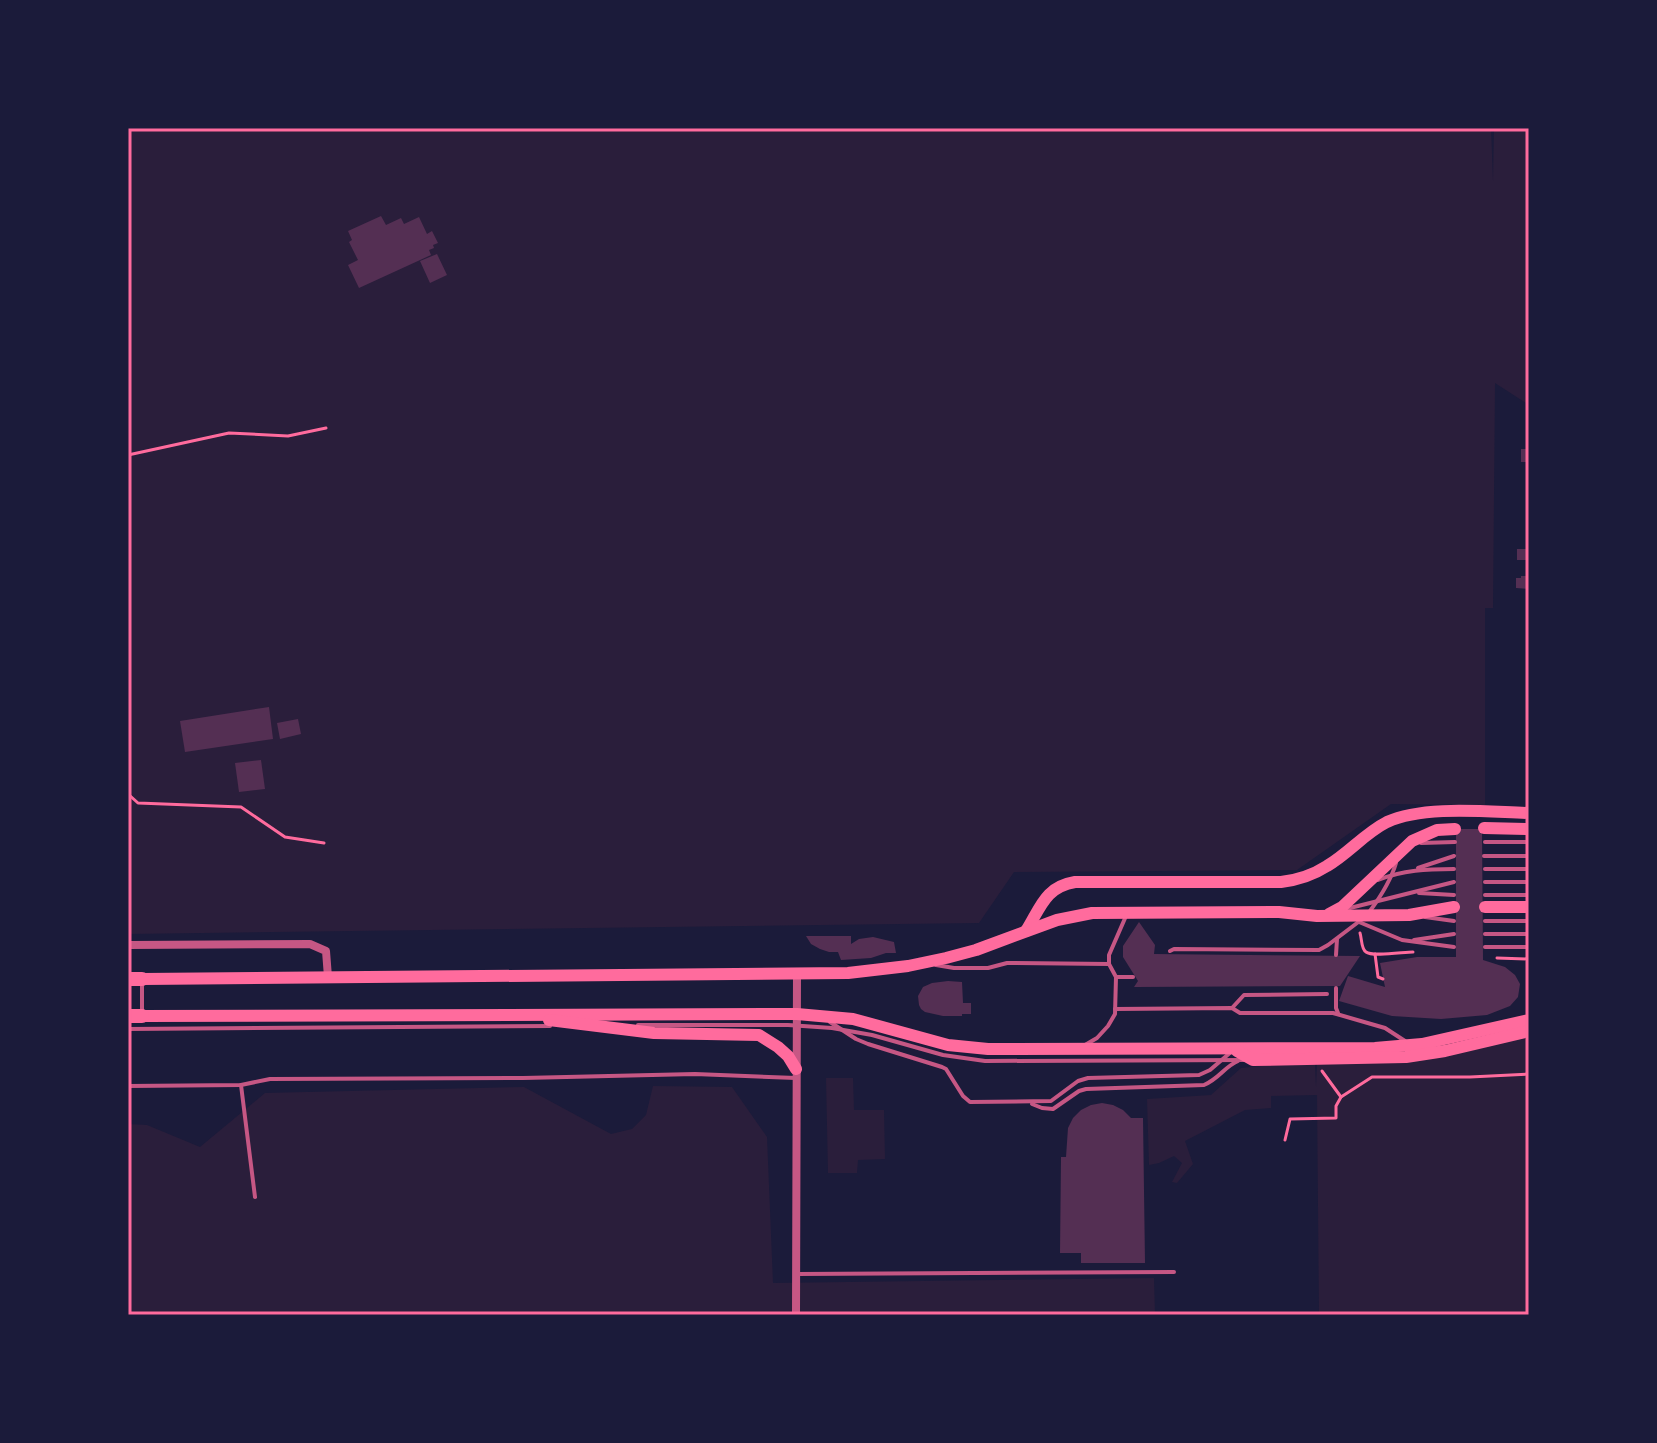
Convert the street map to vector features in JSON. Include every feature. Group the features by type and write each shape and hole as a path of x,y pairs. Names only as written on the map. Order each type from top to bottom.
{"highway":[{"path":"1026,931 1046,897 1060,885 1075,882 1290,881 1329,866 1376,827 1410,814 1529,813"},
{"path":"1484,835 1529,829"},
{"path":"1335,914 1401,850 1428,833 1455,835"},
{"path":"1485,908 1529,907"},
{"path":"135,979 827,973 927,963 1086,914 1279,912 1317,916 1335,914 1362,919 1454,908"},
{"path":"498,1014 654,1033 759,1035 788,1056 796,1074"},
{"path":"135,1016 498,1014 797,1020 818,1015 869,1023 964,1048 1071,1050 1375,1048 1422,1044 1529,1020"},
{"path":"1234,1049 1249,1060 1406,1057 1529,1031"}],"street":[{"path":"128,945 310,944 326,951 328,977"},
{"path":"796,1315 797,973"}],"lane":[{"path":"1484,835 1529,842"},
{"path":"1170,951 1319,950 1362,919 1378,900 1393,874 1401,850"},
{"path":"1365,886 1393,874 1454,856"},
{"path":"1484,856 1529,856"},
{"path":"1412,870 1454,869"},
{"path":"1485,869 1529,869"},
{"path":"1335,914 1454,882"},
{"path":"1485,882 1529,882"},
{"path":"1413,893 1454,908"},
{"path":"1529,895 1507,908 1529,921"},
{"path":"1071,1050 1097,1038 1112,1020 1116,977 1109,964 1109,955 1123,920 1133,912"},
{"path":"1362,919 1394,938 1454,947"},
{"path":"1408,941 1454,934"},
{"path":"1485,934 1529,934"},
{"path":"1336,955 1339,937"},
{"path":"1485,947 1529,947"},
{"path":"927,963 954,968 988,968 1007,963 1109,964"},
{"path":"1116,977 1133,977"},
{"path":"135,979 135,1016"},
{"path":"1336,988 1336,1008 1340,1014"},
{"path":"1232,1008 1244,995 1327,994"},
{"path":"1115,1009 1232,1008 1240,1013 1340,1014 1385,1028 1406,1041 1422,1044"},
{"path":"818,1015 856,1039 946,1069 970,1102 1051,1101 1082,1079 1190,1077 1205,1073 1234,1049"},
{"path":"128,1029 797,1020 972,1060 1249,1060"},
{"path":"1032,1104 1053,1109 1086,1089 1197,1086 1219,1077 1234,1062 1249,1060"},
{"path":"128,1086 241,1085 270,1079 796,1074"},
{"path":"241,1085 255,1197"},
{"path":"797,1274 1174,1272"}],"path":[{"path":"128,455 229,433 288,436 326,428"},
{"path":"128,794 138,803 241,807 285,837 324,843"},
{"path":"1375,954 1378,977 1383,979"},
{"path":"1320,1065 1323,1074 1341,1097"},
{"path":"1285,1140 1290,1119 1336,1118 1336,1106 1341,1097 1372,1077 1529,1074"}],"shaded area":[{"path":"128,128 1491,128 1493,181 1494,128 1529,128 1529,405 1495,383 1493,608 1485,608 1485,805 1391,804 1297,870 1014,872 979,923 128,934"},
{"path":"1529,1035 1529,1315 1319,1315 1317,1095 1271,1096 1271,1108 1245,1110 1185,1141 1193,1164 1177,1183 1172,1182 1182,1163 1174,1156 1149,1165 1147,1099 1211,1095 1241,1068 1271,1065 1315,1064 1316,1087 1317,1064"},
{"path":"826,1078 853,1078 854,1110 884,1110 885,1159 858,1160 857,1173 828,1173"},
{"path":"653,1086 732,1087 767,1137 773,1283 1154,1278 1155,1315 128,1315 128,1124 147,1125 200,1147 265,1093 524,1087 611,1134 632,1129 646,1115"}],"building":[{"path":"381,216 386,225 401,218 404,224 419,217 427,234 432,231 438,243 429,250 431,255 359,288 348,265 358,260 349,242 352,240 348,231"},
{"path":"437,254 447,275 430,283 420,261"},
{"path":"1521,449 1529,449 1529,462 1521,462"},
{"path":"1517,549 1529,549 1529,560 1517,560"},
{"path":"1529,576 1529,589 1516,588 1516,578"},
{"path":"269,707 273,739 185,752 180,721"},
{"path":"298,719 301,734 280,739 277,723"},
{"path":"261,760 265,789 239,792 235,763"},
{"path":"1456,829 1482,829 1483,960 1505,967 1515,975 1520,984 1518,997 1510,1006 1487,1015 1441,1019 1392,1016 1339,1001 1348,976 1385,987 1380,963 1417,957 1456,957"},
{"path":"1139,922 1155,945 1154,954 1360,956 1340,986 1134,987 1138,981 1123,957 1123,946"},
{"path":"806,936 851,936 851,944 873,937 894,942 896,953 841,960 838,952 820,949 811,944"},
{"path":"948,981 962,982 963,1003 971,1003 971,1014 943,1016 921,1009 918,996 923,987"},
{"path":"1102,1103 1123,1110 1131,1118 1143,1118 1145,1263 1081,1263 1081,1253 1060,1253 1061,1157 1066,1157 1068,1128 1081,1110"}]}
